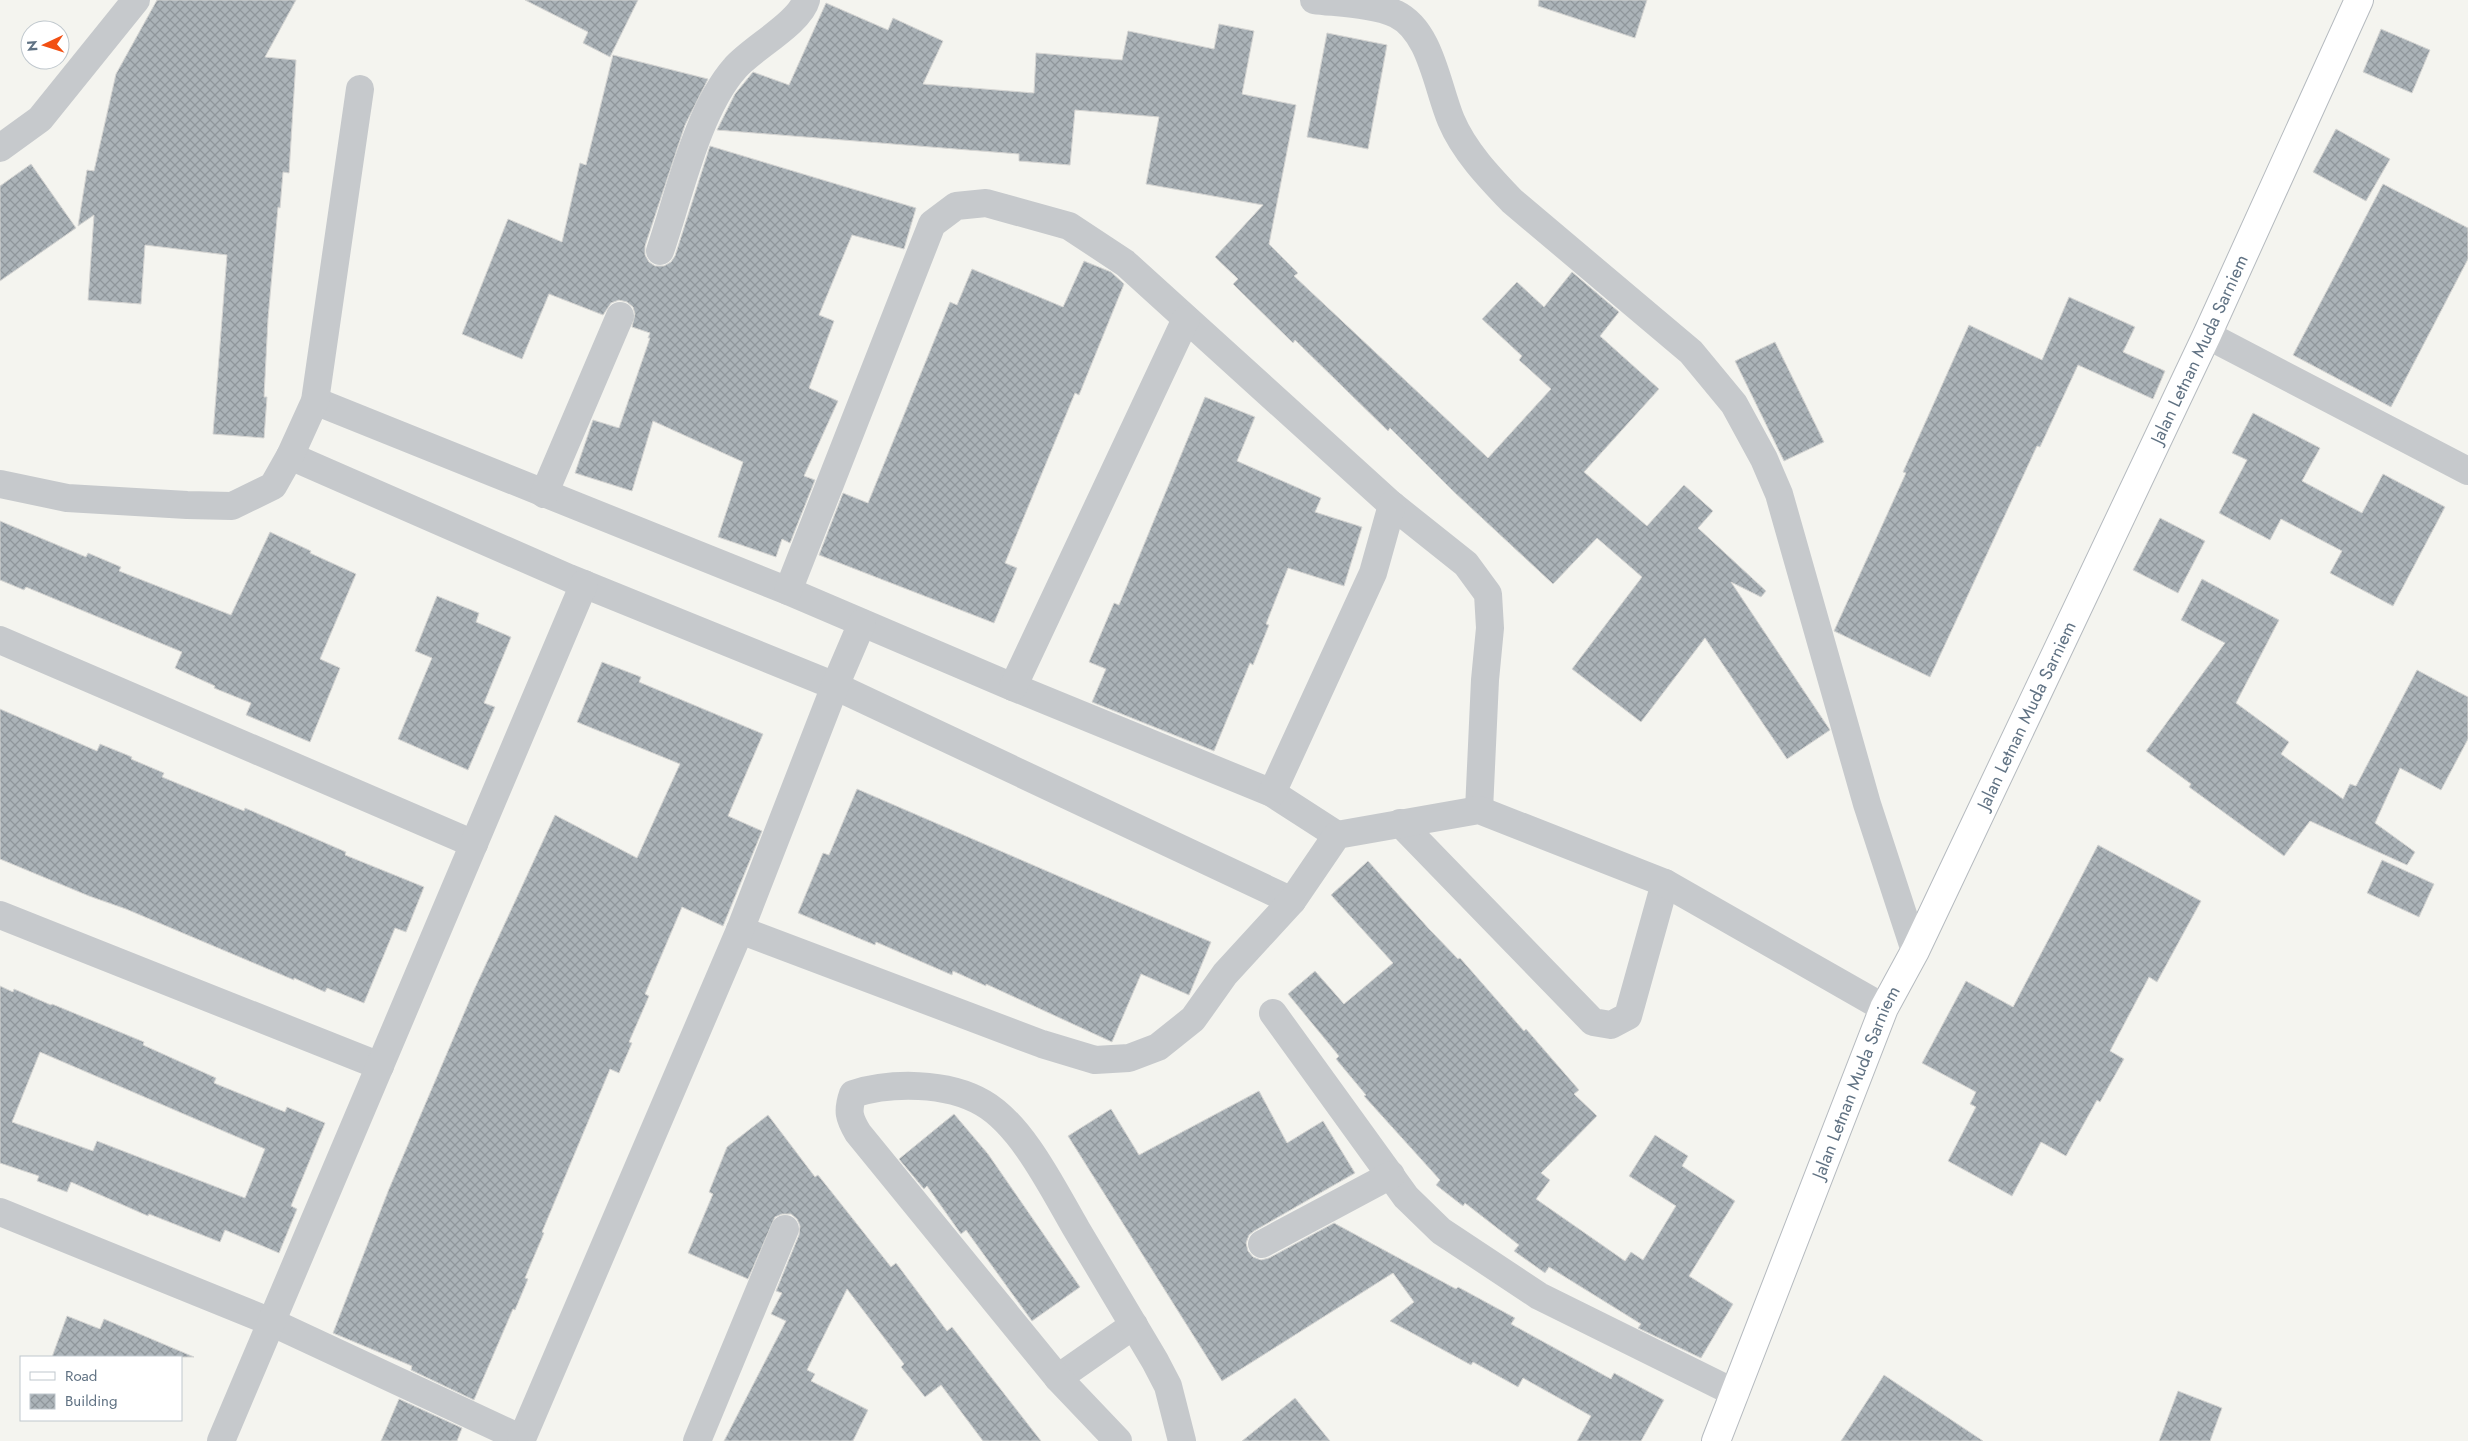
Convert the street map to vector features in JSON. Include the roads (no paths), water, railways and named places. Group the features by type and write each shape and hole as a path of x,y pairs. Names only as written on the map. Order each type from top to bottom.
{"main road":[{"name":"Jalan Letnan Muda Sarniem","path":"1716,1441 1884,1008 1915,951 2206,336 2359,0"}],"street":[{"path":"0,148 40,119 136,0"},
{"path":"660,251 702,123 720,87 736,66 788,23 804,6 806,0"},
{"path":"1314,0 1372,8 1396,14 1412,25 1434,69 1451,120 1467,148 1487,175 1512,202 1691,352 1734,404 1764,459 1779,494 1867,804 1915,951"},
{"path":"0,484 67,498 232,506 273,486 290,456 315,401 360,89"},
{"path":"788,590 932,224 956,206 986,203 1069,226 1125,263 1392,504 1466,564 1488,594 1490,628 1485,680 1479,810"},
{"path":"544,494 620,316"},
{"path":"1013,687 1186,319"},
{"path":"2206,336 2468,471"},
{"path":"315,401 788,590 1013,687 1272,793 1337,834 1479,810 1665,883 1884,1008"},
{"path":"290,456 584,584 835,686 1292,900"},
{"path":"1272,793 1373,573 1392,504"},
{"path":"221,1441 584,584"},
{"path":"0,1212 271,1322 522,1440 740,930 835,686 862,623"},
{"path":"0,640 474,844"},
{"path":"1400,823 1593,1022 1611,1025 1628,1016 1665,883"},
{"path":"740,930 1042,1044 1095,1060 1129,1058 1158,1047 1193,1019 1225,974 1292,900 1337,834"},
{"path":"0,915 380,1066"},
{"path":"1273,1013 1392,1175 1406,1197 1441,1231 1539,1296 1735,1393"},
{"path":"1118,1441 1058,1378 858,1133 850,1119 848,1107 853,1094 874,1088 909,1085 930,1088 957,1093 983,1103 998,1115 1035,1158 1134,1325 1168,1386 1182,1441"},
{"path":"1262,1244 1392,1175"},
{"path":"697,1441 785,1229"},
{"path":"1058,1378 1134,1325"}]}
